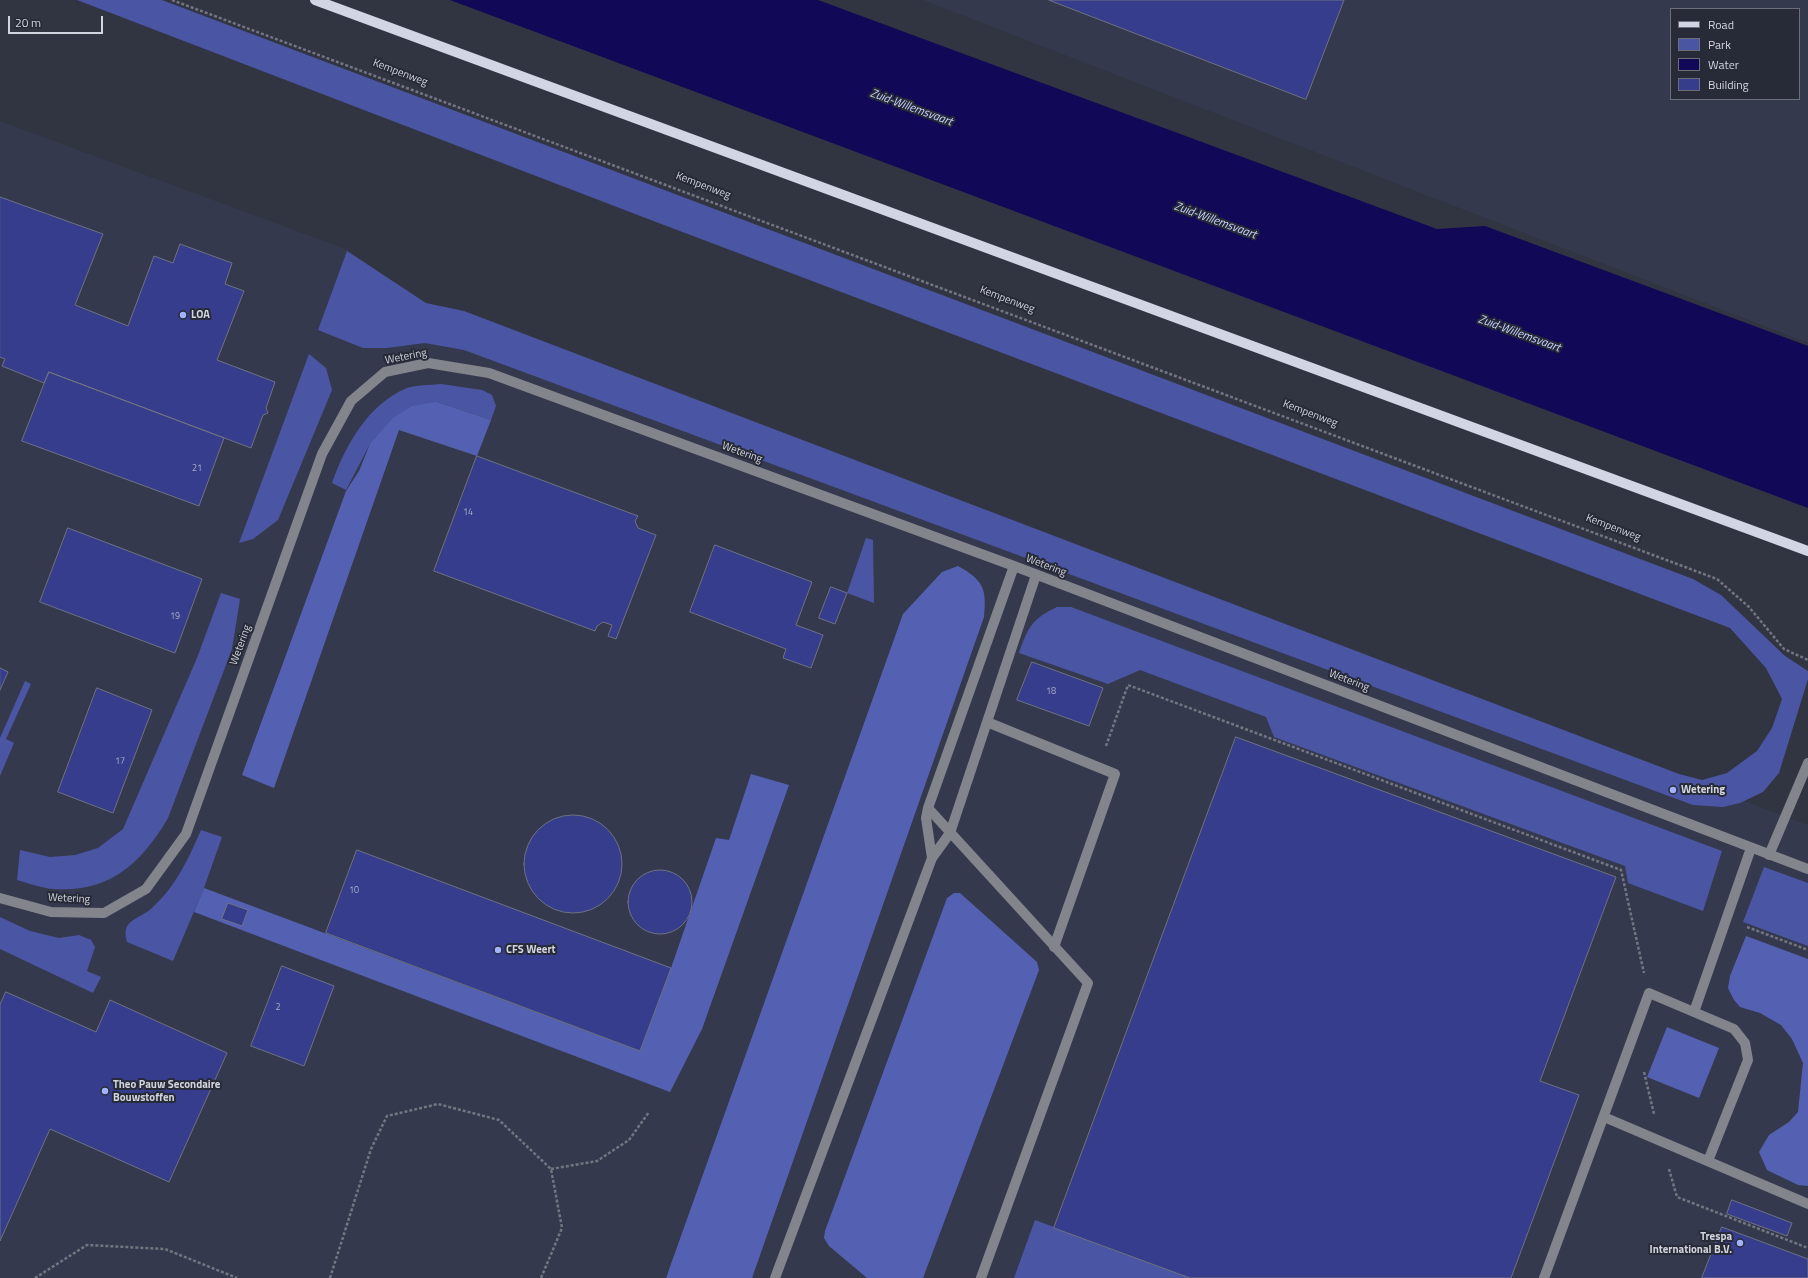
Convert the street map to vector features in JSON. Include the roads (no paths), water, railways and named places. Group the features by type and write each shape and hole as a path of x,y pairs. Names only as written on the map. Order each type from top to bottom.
{"main road":[{"path":"315,0 1808,551"}],"street":[{"name":"Wetering","path":"0,898 51,912 104,912 146,889 186,834 322,454 351,401 385,372 428,363 489,373 1014,566 1808,869"},
{"path":"932,858 926,818 928,808 1014,566"},
{"path":"775,1278 932,858 950,833 1036,575"},
{"path":"987,722 1115,774 1054,947"},
{"path":"1769,855 1808,763"},
{"path":"928,808 1088,983 980,1278"},
{"path":"1694,1012 1751,848"},
{"path":"1544,1278 1649,993 1734,1029 1745,1043 1748,1060 1708,1160"},
{"path":"1604,1117 1708,1160 1808,1204"}],"water":[{"name":"Zuid-Willemsvaart","path":"450,0 818,0 1437,229 1485,226 1808,346 1808,508"}],"place":[{"name":"LOA","path":"183,315"},
{"name":"Wetering","path":"1673,790"},
{"name":"CFS Weert","path":"498,950"},
{"name":"Theo Pauw Secondaire Bouwstoffen","path":"105,1091"},
{"name":"Trespa International B.V.","path":"1740,1243"}]}
